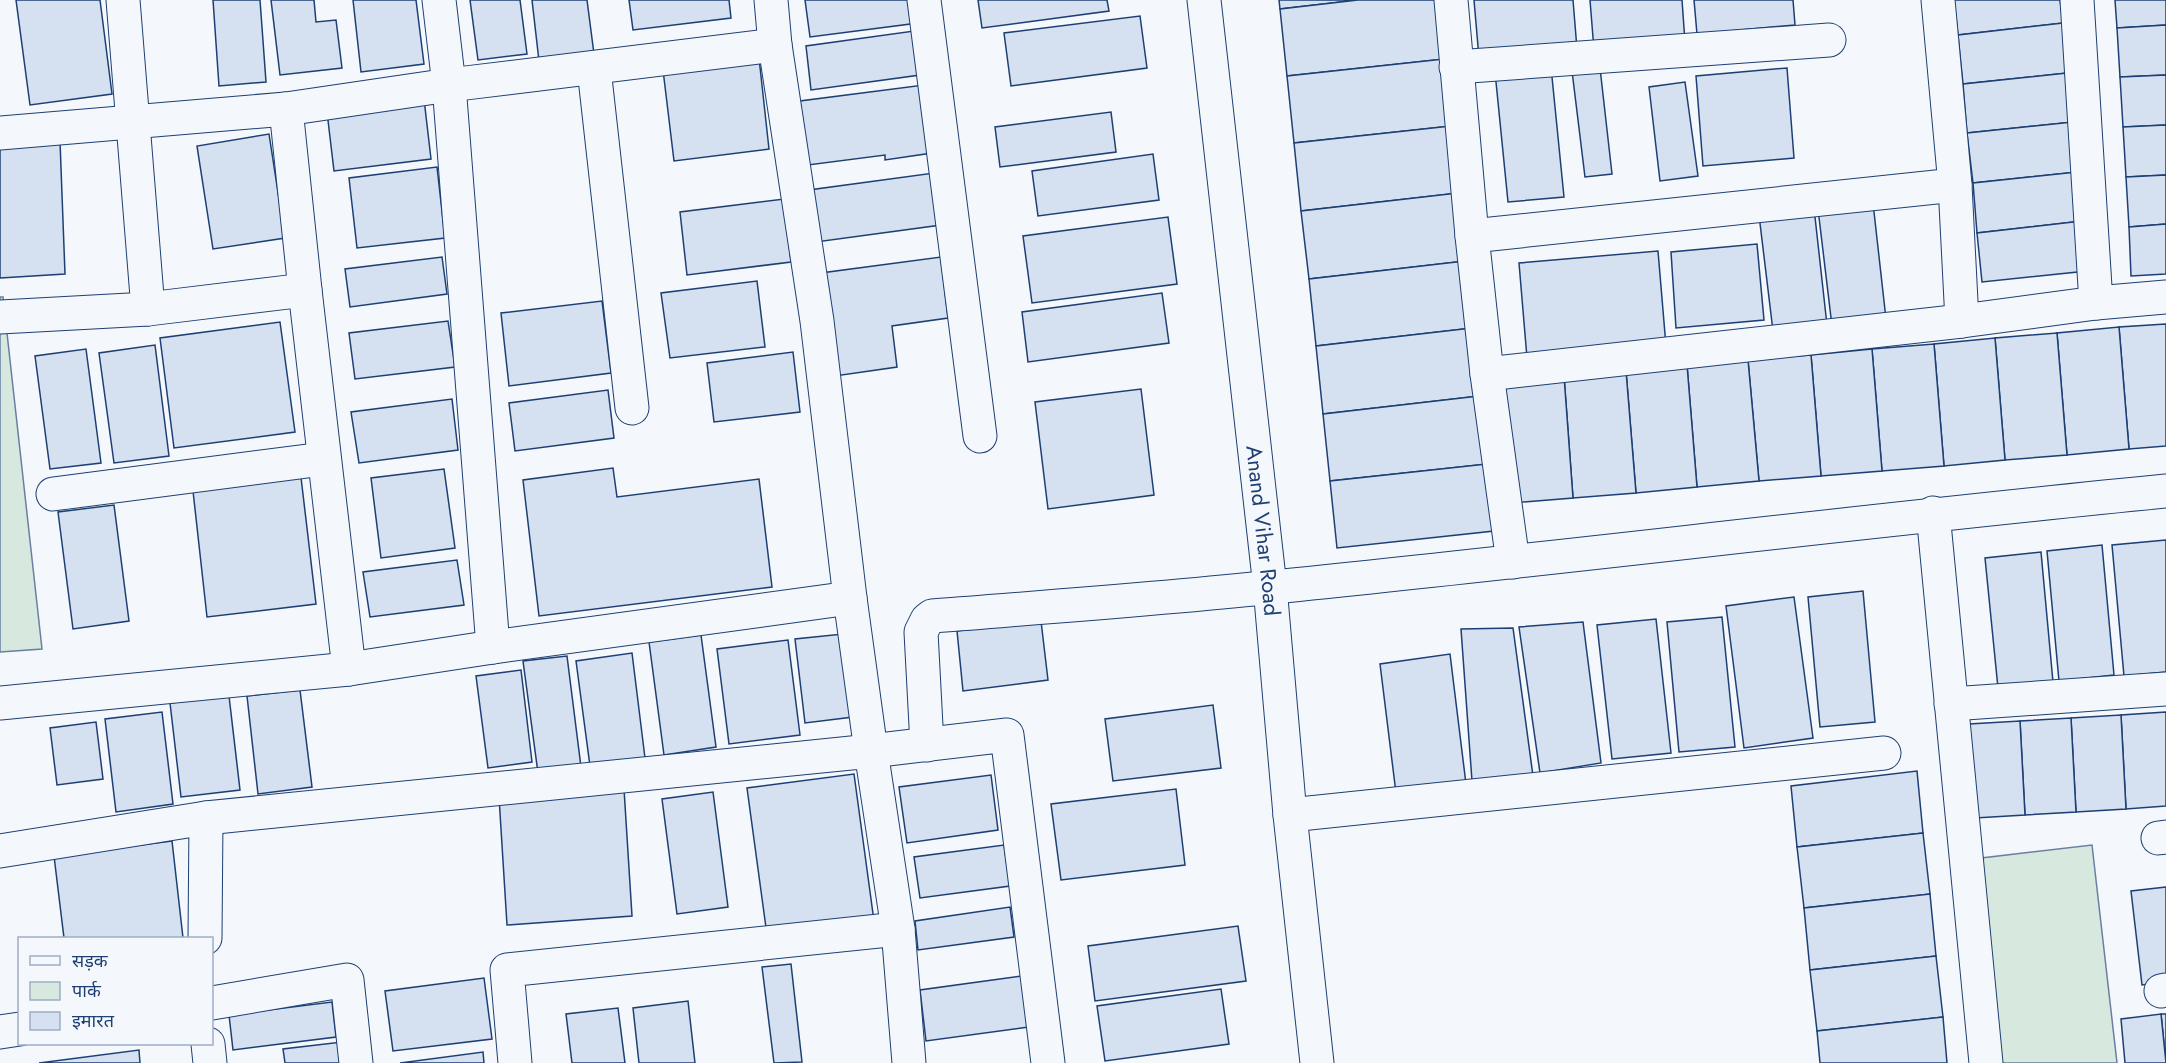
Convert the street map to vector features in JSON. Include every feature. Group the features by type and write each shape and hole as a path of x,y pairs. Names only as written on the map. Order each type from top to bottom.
{"street":[{"path":"123,0 148,309"},
{"path":"439,0 448,85 493,646"},
{"path":"771,0 775,45 817,321 850,598 898,929 909,1063"},
{"path":"924,0 980,436"},
{"name":"Anand Vihar Road","path":"1204,0 1270,587 1290,815 1317,1063"},
{"path":"1451,0 1487,374 1513,562"},
{"path":"1938,0 1955,185 1962,321"},
{"path":"2077,0 2096,303"},
{"path":"1456,67 1829,40"},
{"path":"0,133 286,109 448,85 594,69 775,45"},
{"path":"594,69 632,408"},
{"path":"286,109 323,459 349,669"},
{"path":"1472,236 1955,185"},
{"path":"0,317 148,309 304,290"},
{"path":"1487,374 1962,321 2096,303 2166,297"},
{"path":"53,494 323,459"},
{"path":"927,745 921,632 927,620 932,616 1270,587 1513,562 1933,513 2166,491"},
{"path":"1933,513 1986,1063"},
{"path":"0,703 349,669 493,646 850,598"},
{"path":"1951,704 2166,689"},
{"path":"0,851 206,818 871,751 1007,735 1048,1063"},
{"path":"1290,815 1884,753"},
{"path":"205,937 206,818"},
{"path":"515,1063 507,970 898,929"},
{"path":"213,1003 347,980 356,1063"},
{"path":"0,1032 18,1029"},
{"path":"208,1045 210,1063"}],"green space":[{"path":"0,297 3,297 42,649 0,652"},
{"path":"2092,845 2117,1063 1997,1063 1973,859"}],"building":[{"path":"16,0 100,0 112,94 30,105"},
{"path":"213,0 260,0 266,82 219,86"},
{"path":"271,0 314,0 316,22 336,20 342,68 280,75"},
{"path":"353,0 416,0 424,64 361,72"},
{"path":"470,0 520,0 527,54 478,60"},
{"path":"532,0 587,0 594,54 539,61"},
{"path":"629,0 729,0 731,18 633,30"},
{"path":"805,0 914,0 918,23 810,37"},
{"path":"978,0 1107,0 1109,11 982,28"},
{"path":"1279,0 1358,0 1280,9"},
{"path":"1358,0 1437,0 1444,59 1287,76 1280,9"},
{"path":"1474,0 1573,0 1577,49 1479,58"},
{"path":"1590,0 1682,0 1685,42 1594,50"},
{"path":"1694,0 1793,0 1795,25 1697,34"},
{"path":"1954,0 2060,0 2063,23 1958,35"},
{"path":"2115,0 2166,0 2166,25 2117,28"},
{"path":"1140,16 1147,68 1011,86 1004,33"},
{"path":"2063,23 2067,73 1963,84 1958,35"},
{"path":"2166,25 2166,75 2120,77 2117,28"},
{"path":"914,31 920,75 811,90 806,46"},
{"path":"759,58 769,149 674,161 663,70"},
{"path":"1444,59 1451,126 1294,143 1287,76"},
{"path":"1551,67 1564,197 1508,202 1495,72"},
{"path":"1600,68 1612,174 1585,177 1572,71"},
{"path":"1787,68 1794,158 1703,166 1696,76"},
{"path":"2067,73 2073,122 1967,133 1963,84"},
{"path":"2166,75 2166,125 2123,127 2120,77"},
{"path":"1685,82 1698,176 1660,181 1649,87"},
{"path":"924,85 932,153 885,160 885,155 808,165 800,101"},
{"path":"424,99 431,159 334,171 327,112"},
{"path":"1111,112 1116,152 1000,167 995,127"},
{"path":"2073,122 2077,172 1973,183 1967,133"},
{"path":"2166,125 2166,175 2126,177 2123,127"},
{"path":"1451,126 1458,193 1301,211 1294,143"},
{"path":"269,134 285,238 213,249 197,146"},
{"path":"60,141 65,274 0,278 0,143"},
{"path":"1153,154 1159,200 1038,216 1032,171"},
{"path":"437,167 445,238 357,248 349,178"},
{"path":"2077,172 2082,221 1977,233 1973,183"},
{"path":"934,173 941,225 816,242 809,190"},
{"path":"2166,175 2166,224 2129,227 2126,177"},
{"path":"1458,193 1465,261 1309,279 1301,211"},
{"path":"784,199 791,262 687,275 680,212"},
{"path":"1873,203 1886,319 1832,326 1818,209"},
{"path":"1814,208 1827,325 1773,331 1759,215"},
{"path":"1168,217 1177,284 1032,303 1023,236"},
{"path":"2082,221 2087,271 1982,282 1977,233"},
{"path":"2166,224 2166,274 2131,276 2129,227"},
{"path":"1757,244 1764,320 1676,328 1671,252"},
{"path":"1658,251 1666,346 1527,358 1519,263"},
{"path":"442,257 447,294 350,307 345,269"},
{"path":"941,257 948,318 892,326 897,367 835,376 821,273"},
{"path":"1465,261 1472,328 1316,346 1309,279"},
{"path":"757,281 765,347 670,358 661,293"},
{"path":"1162,293 1169,343 1028,362 1022,312"},
{"path":"602,301 611,373 509,386 501,313"},
{"path":"448,321 455,367 355,379 349,333"},
{"path":"280,322 295,432 174,448 160,338"},
{"path":"2166,324 2166,446 2129,449 2119,327"},
{"path":"2119,327 2129,449 2067,455 2057,333"},
{"path":"1472,328 1479,396 1323,414 1316,346"},
{"path":"2057,333 2067,455 2005,460 1995,338"},
{"path":"1995,338 2005,460 1944,466 1934,344"},
{"path":"1934,344 1944,466 1882,471 1872,349"},
{"path":"155,345 169,456 114,463 99,353"},
{"path":"86,349 101,463 50,469 35,356"},
{"path":"1872,349 1882,471 1821,476 1811,355"},
{"path":"793,352 800,412 714,422 707,363"},
{"path":"1811,355 1821,476 1759,481 1748,360"},
{"path":"1748,360 1759,481 1697,487 1687,365"},
{"path":"1687,365 1697,487 1636,493 1626,371"},
{"path":"1626,371 1636,493 1573,498 1564,376"},
{"path":"1564,376 1573,498 1512,503 1502,381"},
{"path":"1141,389 1154,495 1048,509 1035,402"},
{"path":"608,390 614,438 515,451 509,403"},
{"path":"1479,396 1487,464 1330,481 1323,414"},
{"path":"452,399 458,450 359,463 351,412"},
{"path":"1487,464 1494,531 1337,548 1330,481"},
{"path":"613,468 617,497 759,479 772,587 539,616 523,480"},
{"path":"300,469 316,604 207,617 192,482"},
{"path":"444,469 455,548 381,558 371,478"},
{"path":"114,505 129,621 73,629 58,512"},
{"path":"2166,540 2166,672 2124,676 2112,545"},
{"path":"2102,545 2114,675 2059,681 2047,551"},
{"path":"2041,552 2053,682 1998,688 1985,558"},
{"path":"457,560 464,605 370,617 363,572"},
{"path":"1863,591 1875,722 1820,727 1808,597"},
{"path":"1794,597 1813,738 1744,748 1726,606"},
{"path":"1722,617 1735,747 1679,752 1667,622"},
{"path":"1656,619 1671,753 1612,759 1597,625"},
{"path":"1041,621 1048,680 963,691 957,631"},
{"path":"1583,622 1601,763 1540,773 1519,627"},
{"path":"1513,628 1533,776 1472,781 1461,629"},
{"path":"843,634 853,717 805,723 795,639"},
{"path":"701,635 716,747 664,755 649,642"},
{"path":"788,640 800,735 729,744 717,649"},
{"path":"632,653 645,758 590,766 576,661"},
{"path":"1450,654 1466,784 1396,793 1380,664"},
{"path":"567,656 581,767 538,773 523,661"},
{"path":"521,670 532,762 488,768 476,676"},
{"path":"300,690 312,787 258,794 247,696"},
{"path":"229,696 240,790 181,797 170,703"},
{"path":"1213,705 1221,768 1113,781 1105,719"},
{"path":"162,712 173,804 116,812 105,719"},
{"path":"2166,712 2166,806 2126,809 2121,715"},
{"path":"2121,715 2126,809 2076,812 2071,718"},
{"path":"2071,718 2076,812 2025,815 2020,721"},
{"path":"2020,721 2025,815 1975,818 1969,724"},
{"path":"96,722 103,779 57,785 50,728"},
{"path":"1917,771 1923,833 1797,847 1791,786"},
{"path":"854,774 874,921 767,935 747,788"},
{"path":"991,775 998,830 907,843 899,787"},
{"path":"624,789 632,916 507,925 499,797"},
{"path":"1176,789 1185,865 1061,880 1051,804"},
{"path":"713,792 728,907 677,914 662,799"},
{"path":"1923,833 1930,894 1804,908 1797,847"},
{"path":"172,841 183,937 64,937 54,856"},
{"path":"1004,845 1010,886 920,898 914,857"},
{"path":"2166,887 2166,982 2142,985 2131,891"},
{"path":"1930,894 1936,956 1810,970 1804,908"},
{"path":"1010,907 1014,937 918,950 915,921"},
{"path":"1238,926 1246,981 1095,1001 1088,946"},
{"path":"1936,956 1943,1017 1817,1031 1810,970"},
{"path":"791,964 802,1062 774,1063 762,967"},
{"path":"1029,975 1036,1026 926,1041 920,990"},
{"path":"484,978 492,1039 393,1051 385,991"},
{"path":"1221,989 1229,1044 1105,1061 1097,1006"},
{"path":"688,1001 695,1063 639,1063 633,1008"},
{"path":"332,1002 336,1037 233,1050 229,1015"},
{"path":"618,1008 625,1063 572,1063 566,1014"},
{"path":"2161,1014 2166,1014 2166,1063"},
{"path":"2161,1014 2166,1063 2125,1063 2121,1019"},
{"path":"1943,1017 1947,1063 1820,1063 1817,1031"},
{"path":"342,1042 345,1063 285,1063 283,1049"},
{"path":"139,1050 140,1063 39,1063"},
{"path":"483,1052 484,1063 400,1063"}]}
